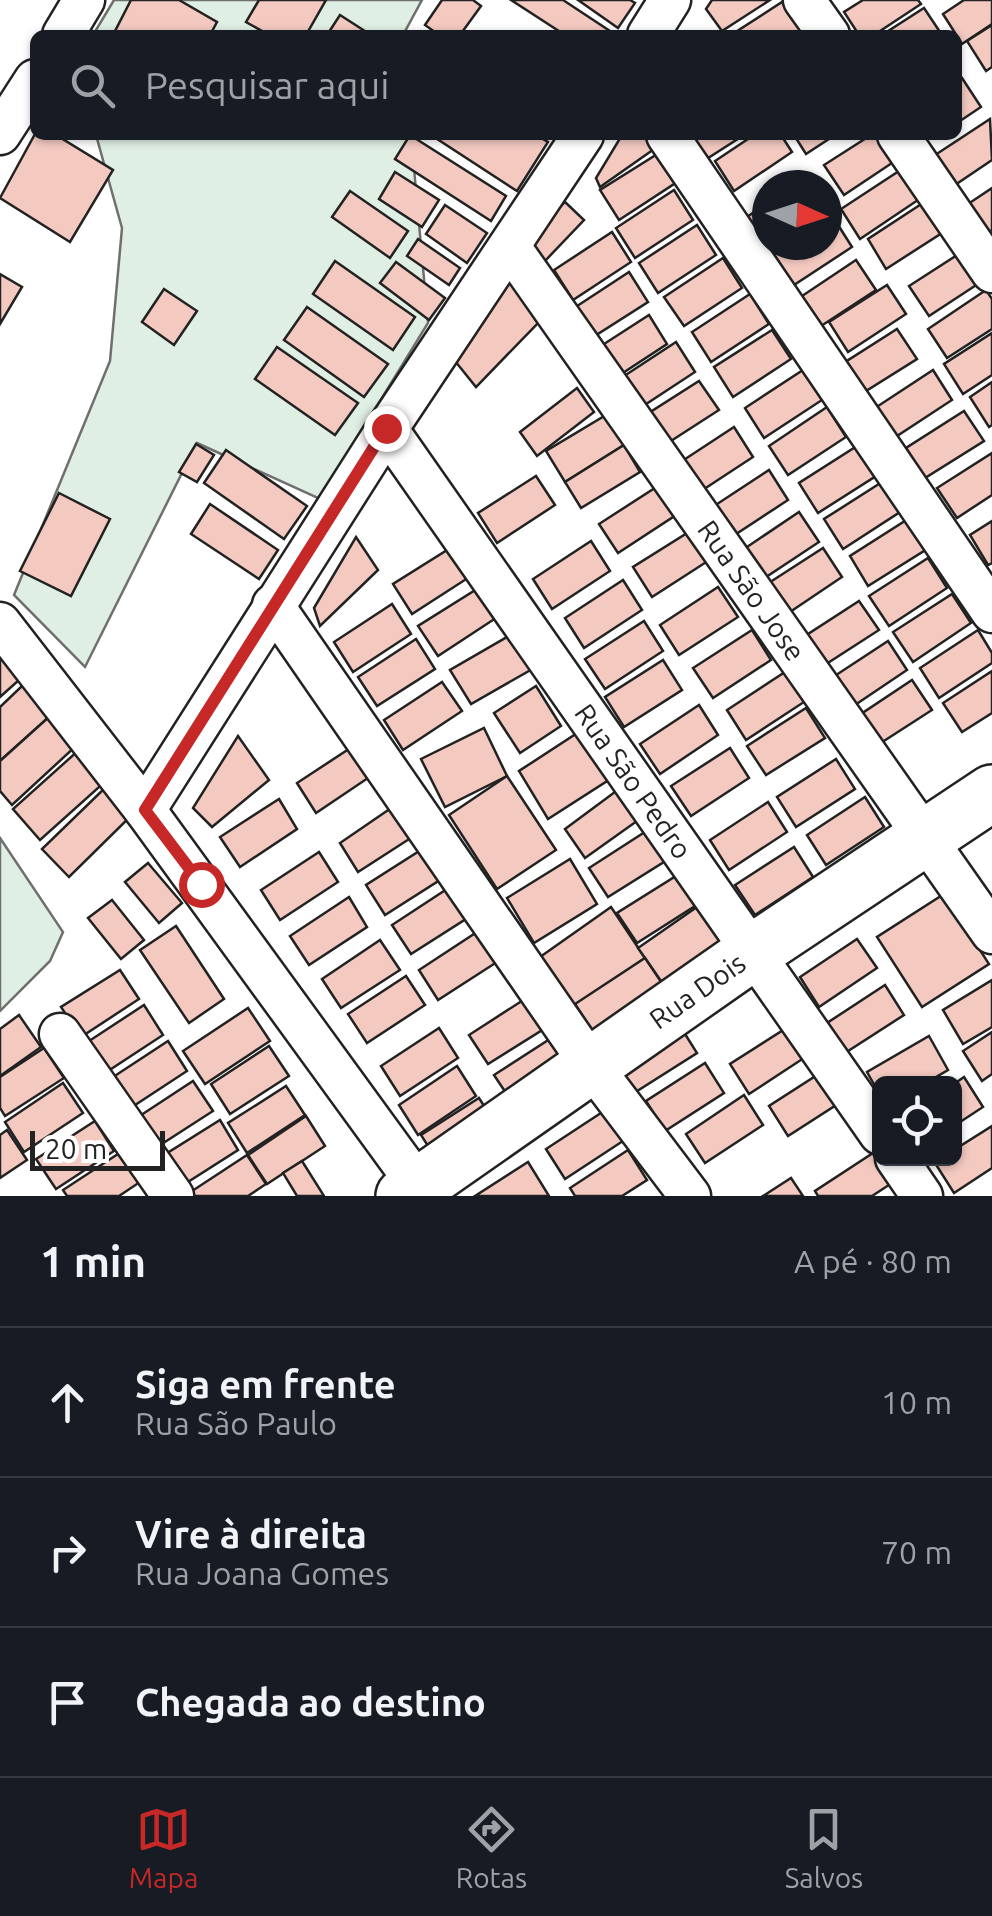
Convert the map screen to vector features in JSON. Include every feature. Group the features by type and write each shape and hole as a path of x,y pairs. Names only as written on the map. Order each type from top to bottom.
{"main road":[{"name":"Rua Dois","path":"416,1193 753,952 992,793"}],"street":[{"path":"67,30 84,0"},
{"path":"651,30 670,0"},
{"path":"804,0 825,30"},
{"path":"0,134 30,88"},
{"path":"145,810 386,428 580,140"},
{"path":"670,140 992,612"},
{"path":"901,140 992,272"},
{"name":"Rua São Jose","path":"510,247 992,933"},
{"name":"Rua São Pedro","path":"386,428 872,1123"},
{"path":"272,604 591,1065 690,1196"},
{"path":"0,623 145,810 416,1193"},
{"path":"60,1034 173,1196"},
{"path":"901,1166 922,1196"}],"green space":[{"path":"114,0 422,0 406,30 96,30"},
{"path":"97,140 411,140 428,323 320,499 197,443 85,667 14,595 110,361 122,228"},
{"path":"0,838 63,932 50,961 0,1011"}],"building":[{"path":"131,0 179,0 217,22 213,30 116,30"},
{"path":"259,0 326,0 309,30 260,30 246,22"},
{"path":"442,0 473,0 481,6 464,30 432,30 425,25"},
{"path":"511,0 563,0 608,30 557,30"},
{"path":"578,0 630,0 635,3 618,28"},
{"path":"712,0 770,0 724,30 706,9"},
{"path":"863,0 918,0 921,4 882,30 856,30 844,12"},
{"path":"964,0 992,0 992,24 962,44 962,30 953,30 943,14"},
{"path":"782,2 800,30 739,30"},
{"path":"924,8 939,30 890,30"},
{"path":"340,15 363,30 330,30"},
{"path":"992,25 992,67 986,71 967,41"},
{"path":"962,78 981,107 962,120"},
{"path":"990,119 992,160 952,187 932,157"},
{"path":"32,140 64,140 113,170 70,242 0,198"},
{"path":"407,140 418,140 506,196 491,221 395,159"},
{"path":"439,140 548,142 517,191"},
{"path":"619,140 652,140 657,147 600,187 596,178"},
{"path":"692,140 736,140 705,160"},
{"path":"746,140 784,140 792,152 765,170 752,170 752,179 734,191 715,161"},
{"path":"797,140 827,140 806,154"},
{"path":"863,140 890,140 901,157 844,195 842,170 827,170 824,165"},
{"path":"659,153 677,182 619,220 600,190"},
{"path":"899,171 918,200 860,239 842,208"},
{"path":"395,172 439,200 422,227 379,199"},
{"path":"992,188 992,230 987,234 968,204"},
{"path":"674,190 693,220 635,258 616,228"},
{"path":"350,191 408,231 390,258 332,217"},
{"path":"926,201 945,231 886,269 868,239"},
{"path":"565,202 584,220 544,262 525,243"},
{"path":"445,205 487,233 467,263 426,234"},
{"path":"697,225 716,255 658,293 639,263"},
{"path":"842,231 852,247 842,254"},
{"path":"612,232 631,262 573,300 554,270"},
{"path":"418,239 460,268 449,285 407,256"},
{"path":"968,248 987,278 929,316 909,286"},
{"path":"723,258 742,288 684,326 664,297"},
{"path":"777,260 832,260 794,285"},
{"path":"856,260 876,290 818,328 799,298"},
{"path":"335,261 415,317 393,350 313,294"},
{"path":"396,262 445,298 429,320 380,283"},
{"path":"629,272 648,302 590,339 571,310"},
{"path":"0,274 22,287 0,324"},
{"path":"506,276 538,323 476,387 455,361"},
{"path":"887,285 906,314 848,352 829,322"},
{"path":"164,289 197,311 174,345 142,322"},
{"path":"986,290 992,299 992,329 947,358 928,329"},
{"path":"750,294 769,324 711,362 692,332"},
{"path":"307,307 388,364 364,397 284,340"},
{"path":"649,315 667,344 609,382 590,353"},
{"path":"897,329 917,359 858,396 839,366"},
{"path":"772,330 791,359 733,397 714,367"},
{"path":"992,333 992,375 963,394 944,364"},
{"path":"676,342 695,372 637,410 618,380"},
{"path":"277,347 358,403 335,435 255,379"},
{"path":"803,370 822,400 764,438 745,408"},
{"path":"933,370 952,400 894,438 875,408"},
{"path":"699,381 719,410 660,448 641,418"},
{"path":"992,382 992,425 989,427 970,397"},
{"path":"577,388 594,412 537,456 520,432"},
{"path":"827,407 846,437 788,475 769,446"},
{"path":"964,411 984,441 925,478 906,448"},
{"path":"606,415 624,445 565,482 546,451"},
{"path":"734,427 753,457 695,495 676,465"},
{"path":"196,444 214,455 197,482 179,472"},
{"path":"624,445 640,472 581,508 565,482"},
{"path":"857,446 876,476 818,513 799,483"},
{"path":"226,450 307,506 284,539 204,483"},
{"path":"992,453 992,495 957,518 937,488"},
{"path":"769,470 788,500 730,538 711,508"},
{"path":"536,476 555,505 497,543 478,513"},
{"path":"882,482 900,512 843,549 824,519"},
{"path":"658,486 676,515 618,553 599,524"},
{"path":"59,493 110,519 71,596 20,571"},
{"path":"210,504 278,550 259,579 191,534"},
{"path":"799,512 819,542 760,581 741,551"},
{"path":"908,519 927,549 868,586 850,556"},
{"path":"992,521 992,563 988,565 970,535"},
{"path":"692,530 711,559 652,597 633,567"},
{"path":"356,537 378,570 320,626 314,608"},
{"path":"591,541 610,571 552,609 533,579"},
{"path":"452,547 471,576 412,614 393,584"},
{"path":"823,548 842,577 784,616 764,586"},
{"path":"928,558 947,588 889,626 869,596"},
{"path":"623,580 642,610 584,648 565,618"},
{"path":"718,587 738,617 679,655 660,625"},
{"path":"477,589 496,618 438,656 418,626"},
{"path":"952,594 971,623 913,662 893,632"},
{"path":"859,601 879,630 820,668 802,638"},
{"path":"392,604 411,634 353,672 334,642"},
{"path":"644,621 663,651 605,689 585,659"},
{"path":"752,630 771,660 713,698 693,668"},
{"path":"978,630 992,653 992,663 939,698 920,668"},
{"path":"514,633 534,668 471,704 450,670"},
{"path":"416,639 435,669 377,706 358,677"},
{"path":"888,641 907,670 849,709 830,679"},
{"path":"0,642 28,672 0,697"},
{"path":"663,660 682,690 624,727 605,697"},
{"path":"992,671 992,713 962,732 943,703"},
{"path":"785,672 804,702 746,740 727,710"},
{"path":"912,680 932,710 873,748 855,718"},
{"path":"442,682 462,711 403,750 384,720"},
{"path":"23,685 50,716 0,761 0,707"},
{"path":"536,686 561,726 520,753 494,713"},
{"path":"699,705 718,735 660,774 640,744"},
{"path":"806,708 825,738 766,775 747,746"},
{"path":"50,716 77,745 12,805 0,791 0,761"},
{"path":"588,726 618,774 548,819 519,771"},
{"path":"484,728 507,776 445,807 421,759"},
{"path":"238,736 269,780 212,827 193,808"},
{"path":"355,745 374,774 316,813 297,783"},
{"path":"730,748 749,778 691,816 671,786"},
{"path":"80,749 107,780 40,840 13,809"},
{"path":"836,759 855,789 796,827 777,797"},
{"path":"507,776 556,850 497,889 449,815"},
{"path":"109,784 136,811 69,877 42,849"},
{"path":"623,786 644,816 585,858 565,829"},
{"path":"865,797 884,827 826,865 807,835"},
{"path":"279,799 297,829 240,867 220,837"},
{"path":"768,802 787,832 729,870 710,840"},
{"path":"397,804 417,834 358,872 340,843"},
{"path":"648,830 667,860 608,897 589,868"},
{"path":"794,847 813,877 755,915 735,885"},
{"path":"424,848 443,878 385,915 366,885"},
{"path":"319,852 338,882 280,920 261,890"},
{"path":"570,859 597,904 534,943 507,898"},
{"path":"148,863 182,903 159,923 125,882"},
{"path":"676,876 695,906 637,943 617,913"},
{"path":"450,887 469,917 411,954 392,925"},
{"path":"944,894 989,964 922,1007 877,937"},
{"path":"349,897 367,927 309,965 290,936"},
{"path":"112,900 144,940 121,959 88,918"},
{"path":"611,907 645,958 575,1007 540,957"},
{"path":"697,907 731,956 672,997 638,948"},
{"path":"176,926 224,999 189,1023 140,950"},
{"path":"477,932 497,962 438,1000 419,970"},
{"path":"857,939 877,968 819,1007 800,977"},
{"path":"380,940 400,970 341,1008 322,979"},
{"path":"645,958 676,1004 605,1050 575,1004"},
{"path":"120,970 139,999 81,1037 61,1007"},
{"path":"406,976 425,1005 367,1043 348,1014"},
{"path":"992,980 992,1027 963,1044 943,1010"},
{"path":"885,985 904,1015 845,1053 827,1023"},
{"path":"528,997 547,1027 488,1064 469,1035"},
{"path":"144,1005 163,1035 105,1073 86,1043"},
{"path":"248,1008 270,1041 205,1084 183,1051"},
{"path":"19,1015 41,1047 0,1076 0,1029"},
{"path":"788,1027 807,1056 749,1094 730,1064"},
{"path":"439,1028 458,1058 400,1096 381,1066"},
{"path":"992,1032 992,1074 982,1081 963,1051"},
{"path":"685,1034 697,1053 634,1093 622,1073"},
{"path":"929,1036 948,1070 938,1076 872,1076 872,1081 867,1072"},
{"path":"553,1037 572,1066 514,1105 494,1075"},
{"path":"168,1041 187,1071 129,1109 110,1079"},
{"path":"269,1046 289,1076 230,1114 211,1084"},
{"path":"44,1048 64,1078 5,1116 0,1108 0,1077"},
{"path":"705,1063 724,1093 665,1131 646,1101"},
{"path":"457,1066 476,1096 418,1135 399,1105"},
{"path":"828,1068 847,1098 788,1136 769,1106"},
{"path":"962,1078 983,1107 962,1121"},
{"path":"193,1081 213,1111 154,1149 135,1119"},
{"path":"63,1083 83,1113 24,1152 5,1122"},
{"path":"286,1086 305,1115 247,1153 228,1123"},
{"path":"744,1095 763,1125 705,1163 686,1134"},
{"path":"479,1098 498,1128 440,1165 421,1135"},
{"path":"604,1111 623,1141 565,1179 546,1149"},
{"path":"306,1116 325,1146 267,1184 248,1155"},
{"path":"220,1120 238,1150 180,1187 161,1157"},
{"path":"95,1121 114,1151 56,1189 36,1159"},
{"path":"992,1126 992,1168 954,1193 937,1166 962,1166 962,1145"},
{"path":"7,1130 27,1160 0,1178 0,1135"},
{"path":"628,1150 647,1180 622,1196 575,1196 570,1188"},
{"path":"121,1152 140,1182 119,1196 67,1196 63,1190"},
{"path":"872,1154 872,1166 881,1166 892,1183 872,1196 818,1196 815,1191"},
{"path":"247,1155 266,1184 248,1196 191,1196 189,1193"},
{"path":"302,1161 324,1196 297,1196 283,1173"},
{"path":"528,1162 549,1196 475,1196"},
{"path":"791,1178 803,1196 763,1196"}],"route":[{"path":"201,884 145,810 386,428"}]}
